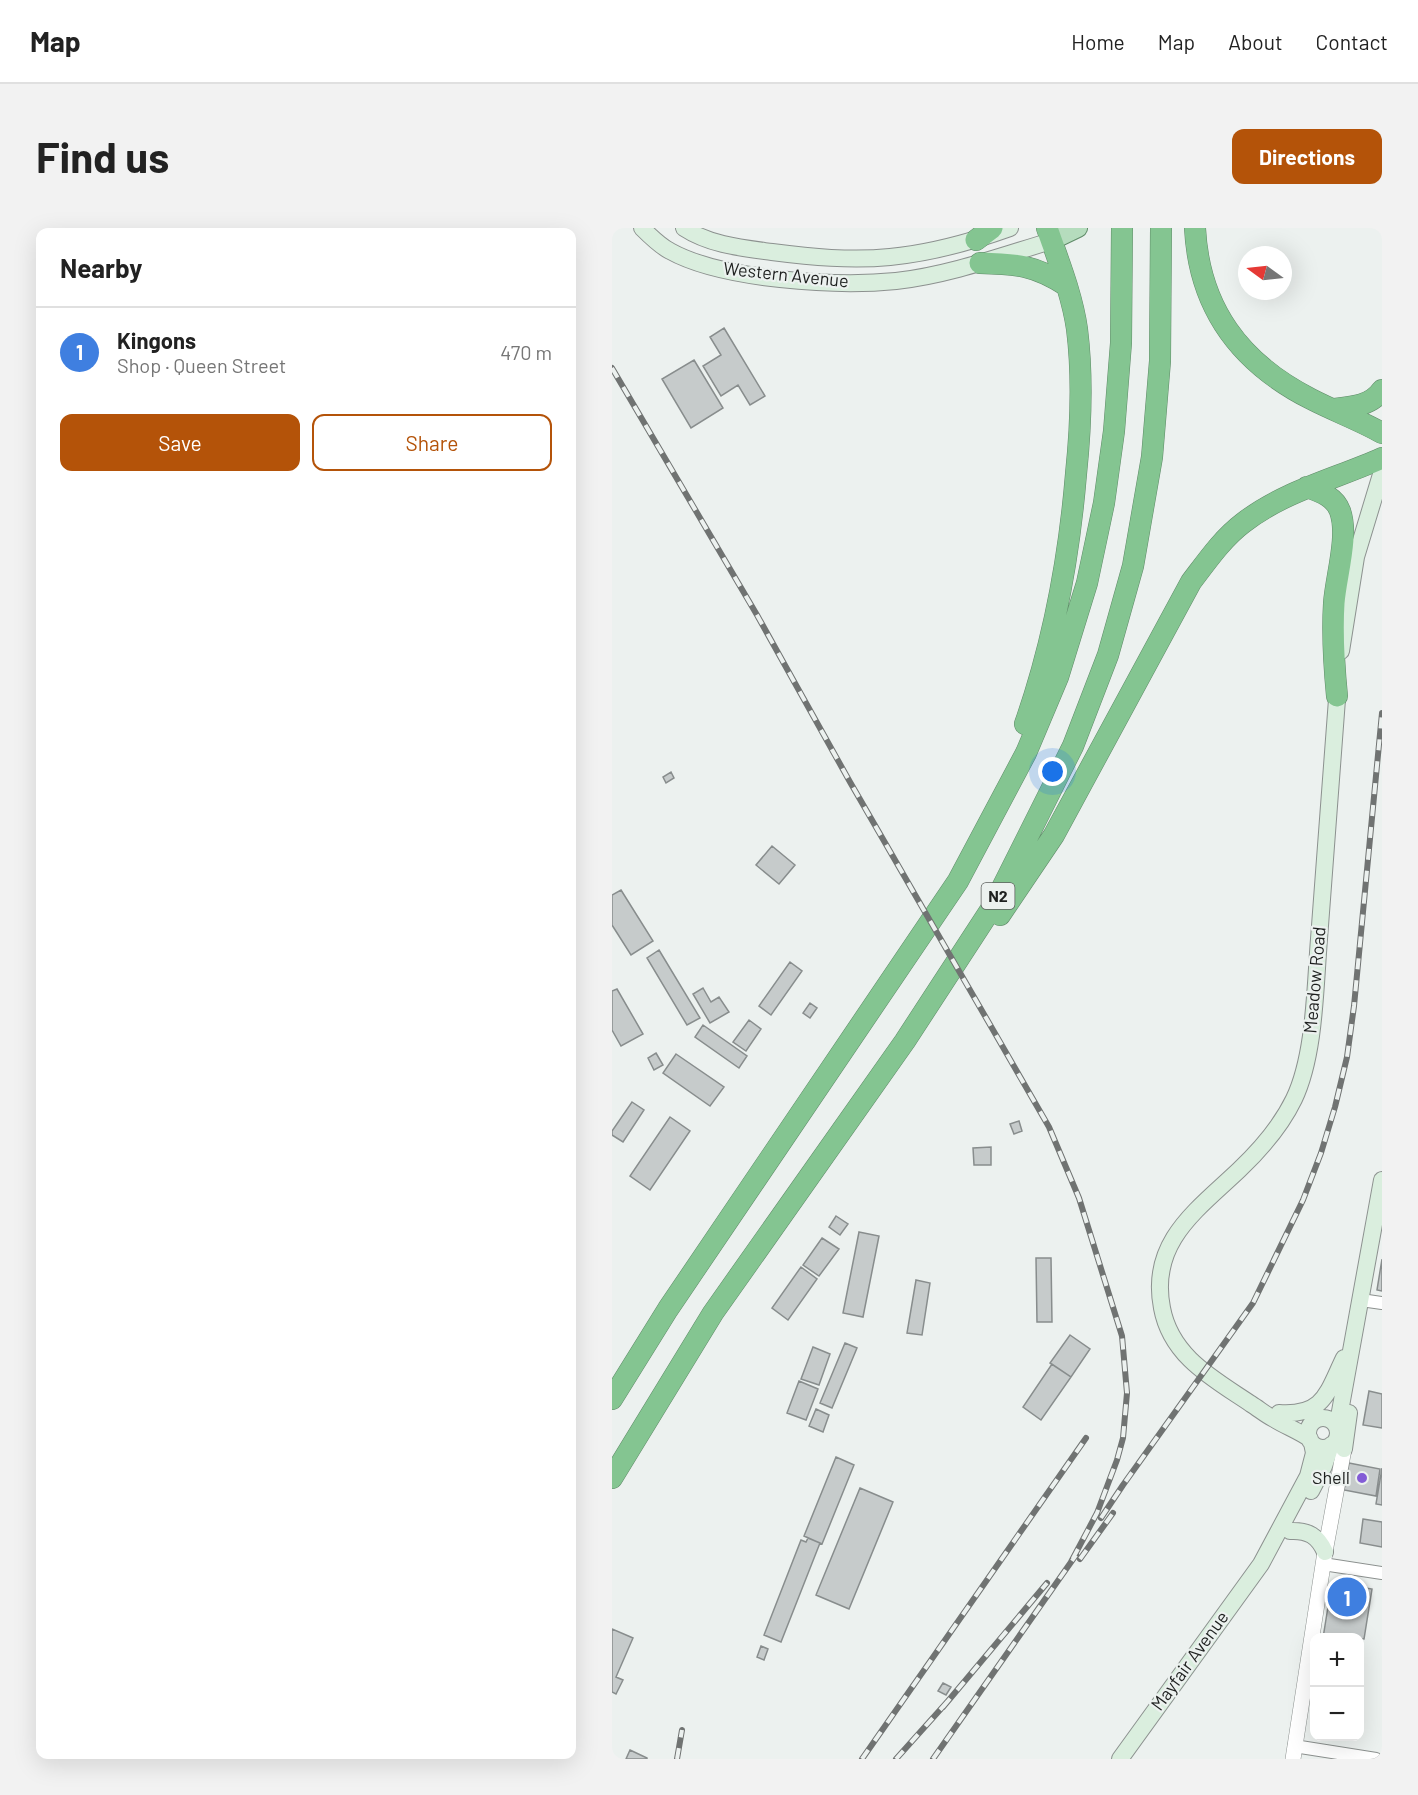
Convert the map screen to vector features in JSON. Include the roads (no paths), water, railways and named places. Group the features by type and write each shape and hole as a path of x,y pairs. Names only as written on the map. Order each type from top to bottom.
{"highway":[{"name":"N2","path":"612,1400 668,1309 958,881 1026,753 1058,677 1086,583 1105,493 1114,431 1121,343 1122,228"},
{"name":"N2","path":"612,1478 713,1313 904,1041 993,906 1072,747 1108,655 1133,566 1152,457 1160,361 1161,228"},
{"path":"1195,228 1200,270 1212,303 1231,336 1251,359 1279,381 1382,433"},
{"path":"872,1006 950,882 993,801 1019,740 1043,664 1057,609 1073,515 1079,447 1081,381 1076,327 1066,286 1049,234"},
{"path":"980,262 1030,267 1047,273 1066,286"},
{"path":"1333,408 1368,403 1382,390"},
{"path":"904,1041 992,927 1054,836 1191,582 1218,546 1241,524 1268,505 1382,458"},
{"path":"1308,487 1331,498 1339,508 1343,521 1334,602 1333,636 1337,696"}],"main road":[{"name":"Western Avenue","path":"642,228 652,239 669,251 692,262 720,269 818,282 897,281 980,262 1049,234 1075,229"},
{"name":"Western Avenue","path":"684,228 711,241 741,248 818,257 891,257 1010,228"},
{"name":"Meadow Road","path":"1325,1438 1251,1404 1217,1383 1181,1351 1170,1333 1162,1309 1161,1276 1164,1258 1174,1236 1199,1207 1261,1149 1281,1122 1294,1098 1304,1070 1315,985 1337,696 1346,611 1356,557 1382,471"},
{"path":"1325,1438 1328,1411 1346,1367 1353,1338 1380,1206 1382,1180"},
{"path":"1290,1511 1307,1460 1307,1451 1282,1419 1307,1412 1320,1404 1353,1338"},
{"path":"1325,1438 1357,1365 1358,1352 1353,1338"},
{"name":"Mayfair Avenue","path":"1120,1759 1261,1564 1308,1476 1312,1462 1325,1438"},
{"name":"Mayfair Avenue","path":"1261,1564 1290,1531 1325,1438"},
{"path":"1290,1531 1311,1533 1321,1543 1324,1558"}],"street":[{"path":"1361,1300 1382,1303"},
{"path":"1325,1438 1334,1502 1294,1753 1376,1759"},
{"path":"1324,1558 1382,1573"}],"railway":[{"path":"612,368 757,615 850,782 1049,1127 1079,1198 1122,1336 1127,1393 1123,1438 1117,1460 1097,1513 1071,1562"},
{"path":"1101,1518 1253,1303 1303,1200 1321,1153 1347,1057 1354,1006 1382,713"},
{"path":"862,1759 1086,1438"},
{"path":"1080,1559 1113,1513"},
{"path":"933,1759 1076,1555"},
{"path":"943,1707 1047,1583"},
{"path":"896,1759 948,1701"},
{"path":"677,1759 682,1730"}],"place":[{"name":"Shell","path":"1362,1478"},
{"name":"Kingons","path":"1347,1597"}]}
